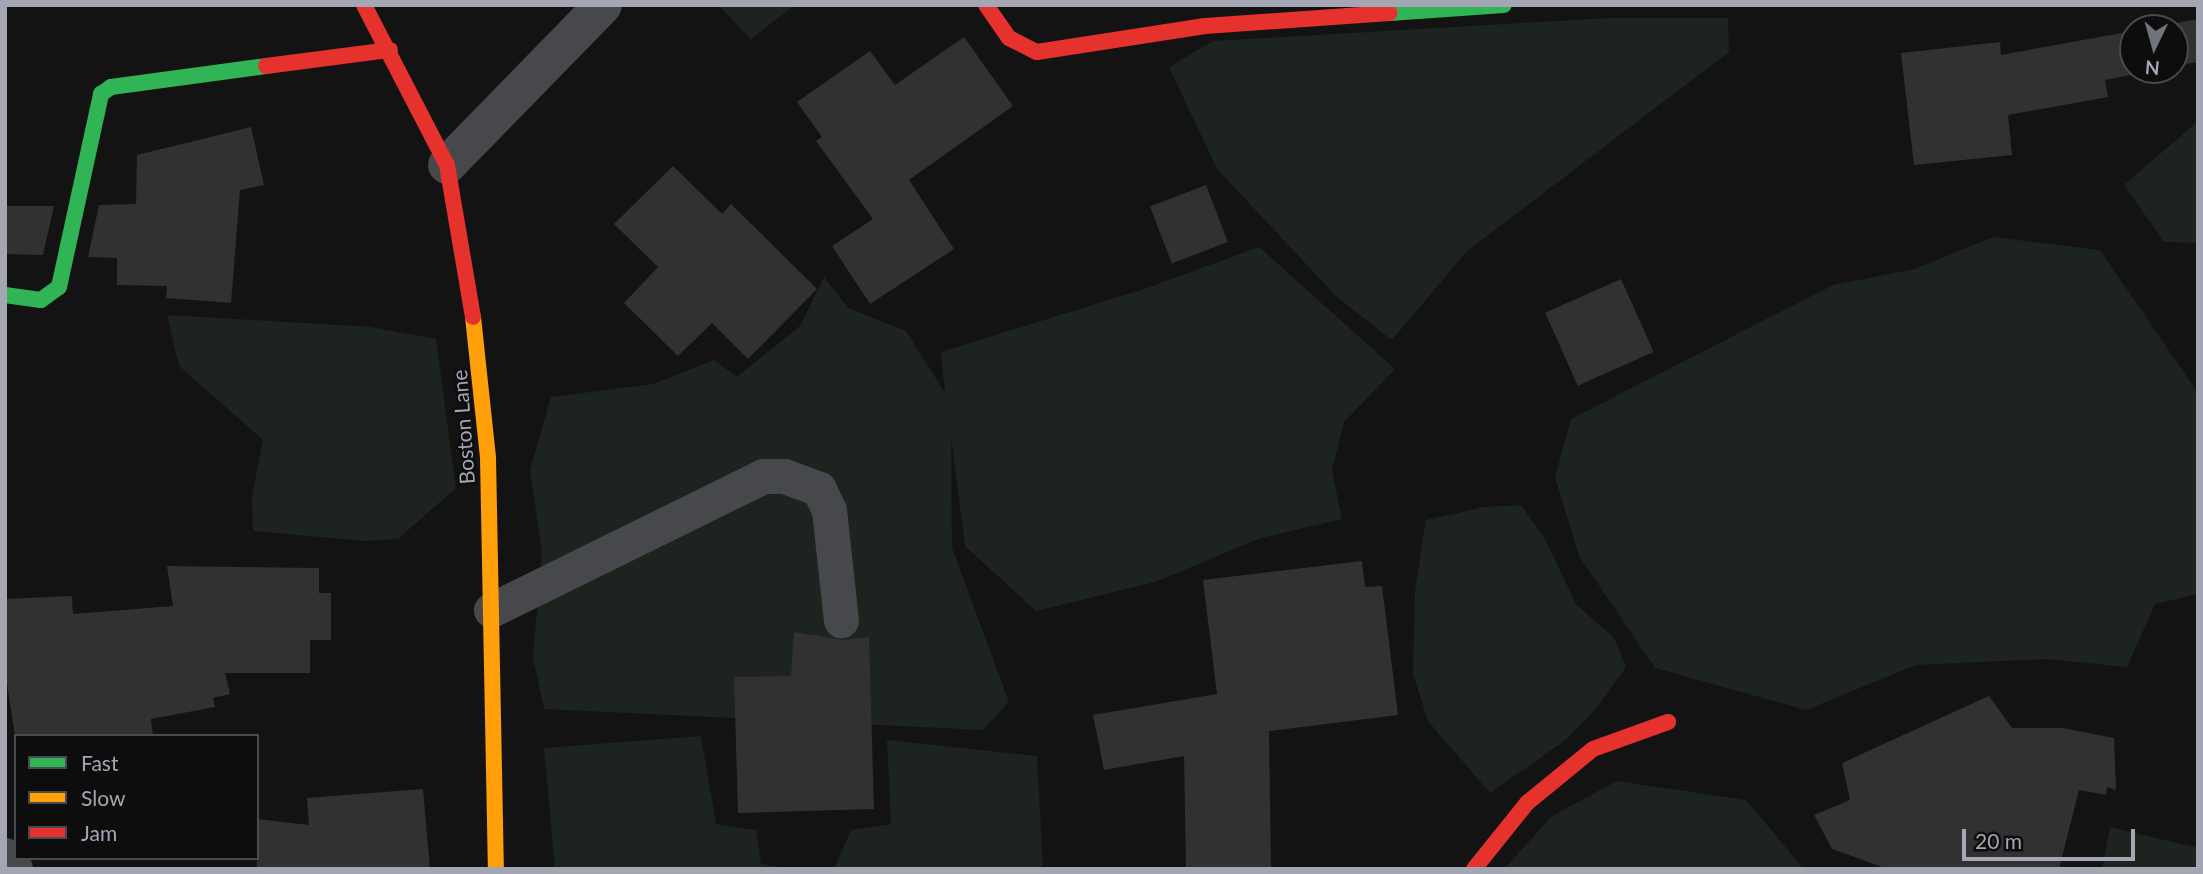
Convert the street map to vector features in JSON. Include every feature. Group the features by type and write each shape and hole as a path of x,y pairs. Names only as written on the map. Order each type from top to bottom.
{"street":[{"name":"Boston Lane","path":"364,5 390,50 447,165 480,358 491,610 496,869"},
{"path":"447,165 603,5"},
{"path":"986,5 1009,38 1037,52 1205,26 1504,5"},
{"path":"5,295 41,300 59,287 97,108 101,94 111,87 390,50"},
{"path":"1474,869 1527,803 1593,749 1668,722"},
{"path":"5,857 14,869"}],"lane":[{"path":"491,610 763,476 784,476 818,489 829,510 841,620"}],"shaded area":[{"path":"718,5 795,5 751,39"},
{"path":"1608,18 1728,18 1729,52 1467,251 1392,340 1337,297 1217,169 1169,67 1213,41"},
{"path":"2198,121 2198,243 2164,242 2124,185"},
{"path":"1993,237 2100,250 2198,393 2198,594 2155,604 2127,667 2046,659 1916,665 1806,710 1655,668 1579,556 1555,477 1571,419 1833,285 1915,269"},
{"path":"1259,247 1395,369 1344,422 1332,470 1342,519 1261,538 1155,582 1036,611 965,546 951,436 952,548 1009,702 983,730 544,709 533,658 542,552 530,470 551,397 653,384 714,360 737,377 800,326 824,277 848,308 906,331 945,393 941,352 1147,288"},
{"path":"167,315 371,327 436,339 456,488 398,539 365,541 253,531 252,496 263,440 179,366"},
{"path":"1521,505 1545,539 1576,604 1614,638 1626,667 1595,710 1563,742 1490,793 1428,721 1413,674 1415,591 1426,520 1484,507"},
{"path":"701,736 716,824 756,830 761,864 796,869 555,869 544,748"},
{"path":"887,740 1037,756 1043,869 834,869 851,830 891,824"},
{"path":"1617,781 1746,800 1804,869 1504,869 1552,816"},
{"path":"2110,827 2198,848 2198,869 2102,869"}],"building":[{"path":"2198,19 2198,62 2189,64 2189,21"},
{"path":"2119,34 2119,77 2105,80 2108,97 2008,115 2012,155 1914,165 1901,53 2000,42 2001,55"},
{"path":"964,37 1013,106 909,180 954,249 870,304 832,246 873,219 816,141 822,137 797,102 870,51 895,85"},
{"path":"251,127 264,185 240,190 231,303 166,298 167,286 117,285 117,258 88,257 99,205 136,204 137,155"},
{"path":"673,166 722,214 731,204 817,289 748,359 712,323 678,356 624,303 658,267 614,224"},
{"path":"1206,185 1228,242 1172,263 1150,207"},
{"path":"5,206 54,206 43,255 5,254"},
{"path":"1621,279 1654,352 1578,386 1545,313"},
{"path":"1362,561 1365,587 1382,586 1398,715 1269,731 1271,869 1186,869 1184,756 1104,770 1093,715 1217,694 1203,580"},
{"path":"167,566 319,568 319,593 331,593 331,640 310,640 310,673 225,673 230,694 213,698 215,707 151,719 153,734 15,734 5,670 5,599 72,596 73,614 173,606"},
{"path":"794,632 843,640 869,637 874,809 738,813 734,677 791,676"},
{"path":"1989,696 2012,728 2063,728 2114,738 2116,790 2107,787 2106,795 2079,790 2059,869 1888,869 1832,849 1814,815 1850,800 1842,763"},
{"path":"423,789 430,869 257,869 259,819 309,825 307,798"}],"traffic: fast":[{"path":"1390,13 1504,5"},
{"path":"5,295 41,300 59,287 101,94 111,87 266,66"}],"traffic: slow":[{"path":"473,317 488,458 496,869"}],"traffic: jam":[{"path":"364,5 447,165 473,317"},
{"path":"986,5 1009,38 1037,52 1205,26 1390,13"},
{"path":"266,66 390,50"},
{"path":"1474,869 1527,803 1593,749 1668,722"}]}
